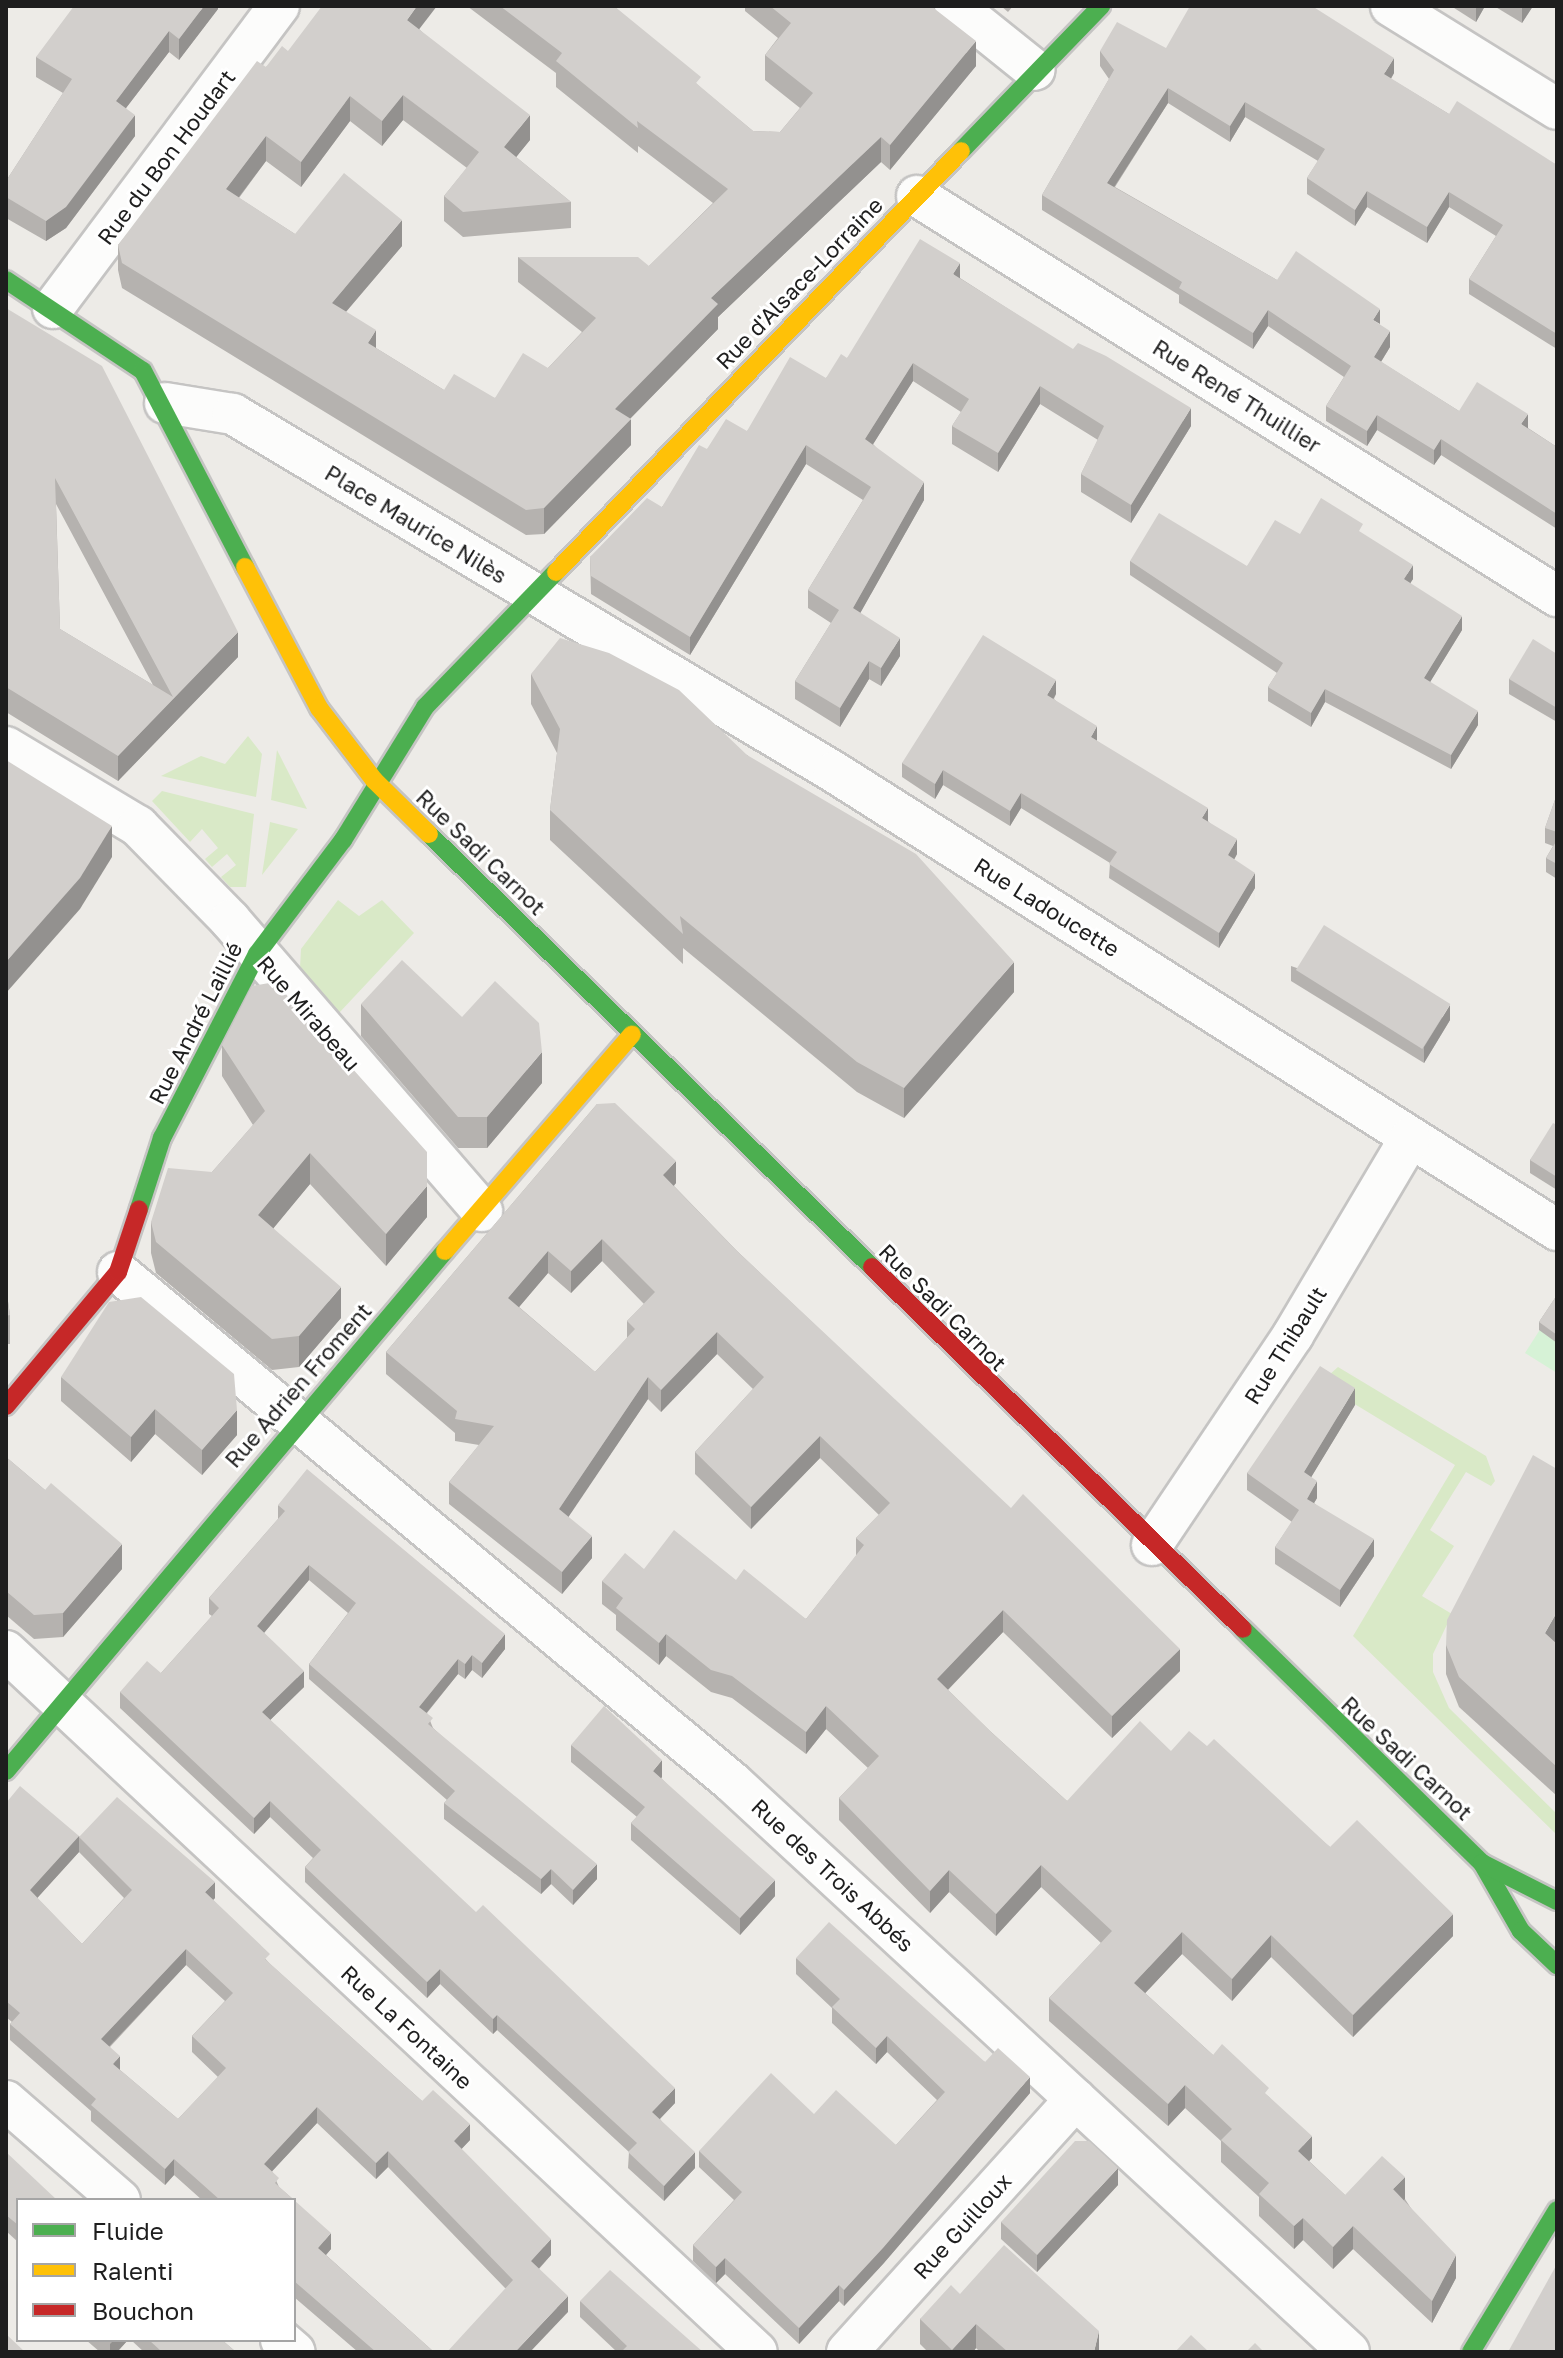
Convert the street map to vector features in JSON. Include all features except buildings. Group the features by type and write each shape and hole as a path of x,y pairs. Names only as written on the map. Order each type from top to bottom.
{"street":[{"name":"Rue du Bon Houdart","path":"53,308 279,6"},
{"path":"955,6 1035,70"},
{"name":"Rue d'Alsace-Lorraine","path":"531,594 1035,70 1101,6"},
{"path":"1391,6 1557,109"},
{"name":"Rue René Thuillier","path":"917,196 1557,596"},
{"path":"6,280 122,353 165,403 319,708 374,780"},
{"name":"Place Maurice Nilès","path":"165,403 233,414 531,594 449,678 374,780"},
{"name":"Rue Ladoucette","path":"531,594 834,772 1557,1230"},
{"name":"Rue Mirabeau","path":"6,747 138,826 257,954 482,1211"},
{"name":"Rue André Laillié","path":"6,1406 118,1272 162,1138 257,954 343,840 374,780"},
{"name":"Rue Sadi Carnot","path":"374,780 1152,1545 1482,1863 1521,1931 1557,1965"},
{"name":"Rue Adrien Froment","path":"6,1771 57,1702 632,1034"},
{"name":"Rue Thibault","path":"1152,1545 1293,1335 1410,1138"},
{"name":"Rue des Trois Abbés","path":"118,1272 296,1423 732,1782 1349,2352"},
{"name":"Rue La Fontaine","path":"6,1651 57,1702 757,2352"},
{"name":"Rue Sadi Carnot","path":"1482,1863 1557,1901"},
{"name":"Rue Guilloux","path":"847,2352 1076,2099"},
{"path":"6,2101 118,2198"},
{"path":"1471,2352 1557,2210"}],"green space":[{"path":"248,736 262,754 256,797 161,776 201,756 225,764"},
{"path":"277,750 307,809 271,800"},
{"path":"162,791 254,814 246,887 230,887 221,877 236,865 227,854 212,867 205,859 218,848 202,829 190,842 152,801"},
{"path":"270,822 298,829 262,875"},
{"path":"338,900 359,916 382,900 414,933 339,1013 300,968 301,949"},
{"path":"1557,1303 1557,1373 1525,1353"},
{"path":"1338,1367 1486,1456 1495,1481 1491,1486 1466,1472 1430,1530 1454,1546 1422,1596 1452,1614 1433,1654 1433,1672 1449,1708 1557,1814 1557,1835 1353,1636 1455,1465 1320,1383"}],"traffic: fast":[{"path":"961,151 1101,6"},
{"path":"6,280 143,371 245,567"},
{"path":"139,1209 162,1138 257,954 343,840 425,707 556,572"},
{"path":"429,834 872,1267"},
{"path":"6,1771 445,1251"},
{"path":"1243,1629 1482,1863 1521,1931 1557,1965"},
{"path":"1482,1863 1557,1901"},
{"path":"1471,2352 1557,2210"}],"traffic: slow":[{"path":"556,572 961,151"},
{"path":"245,567 319,708 374,780 429,834"},
{"path":"445,1251 632,1034"}],"traffic: jam":[{"path":"6,1406 118,1272 139,1209"},
{"path":"872,1267 1243,1629"}]}
